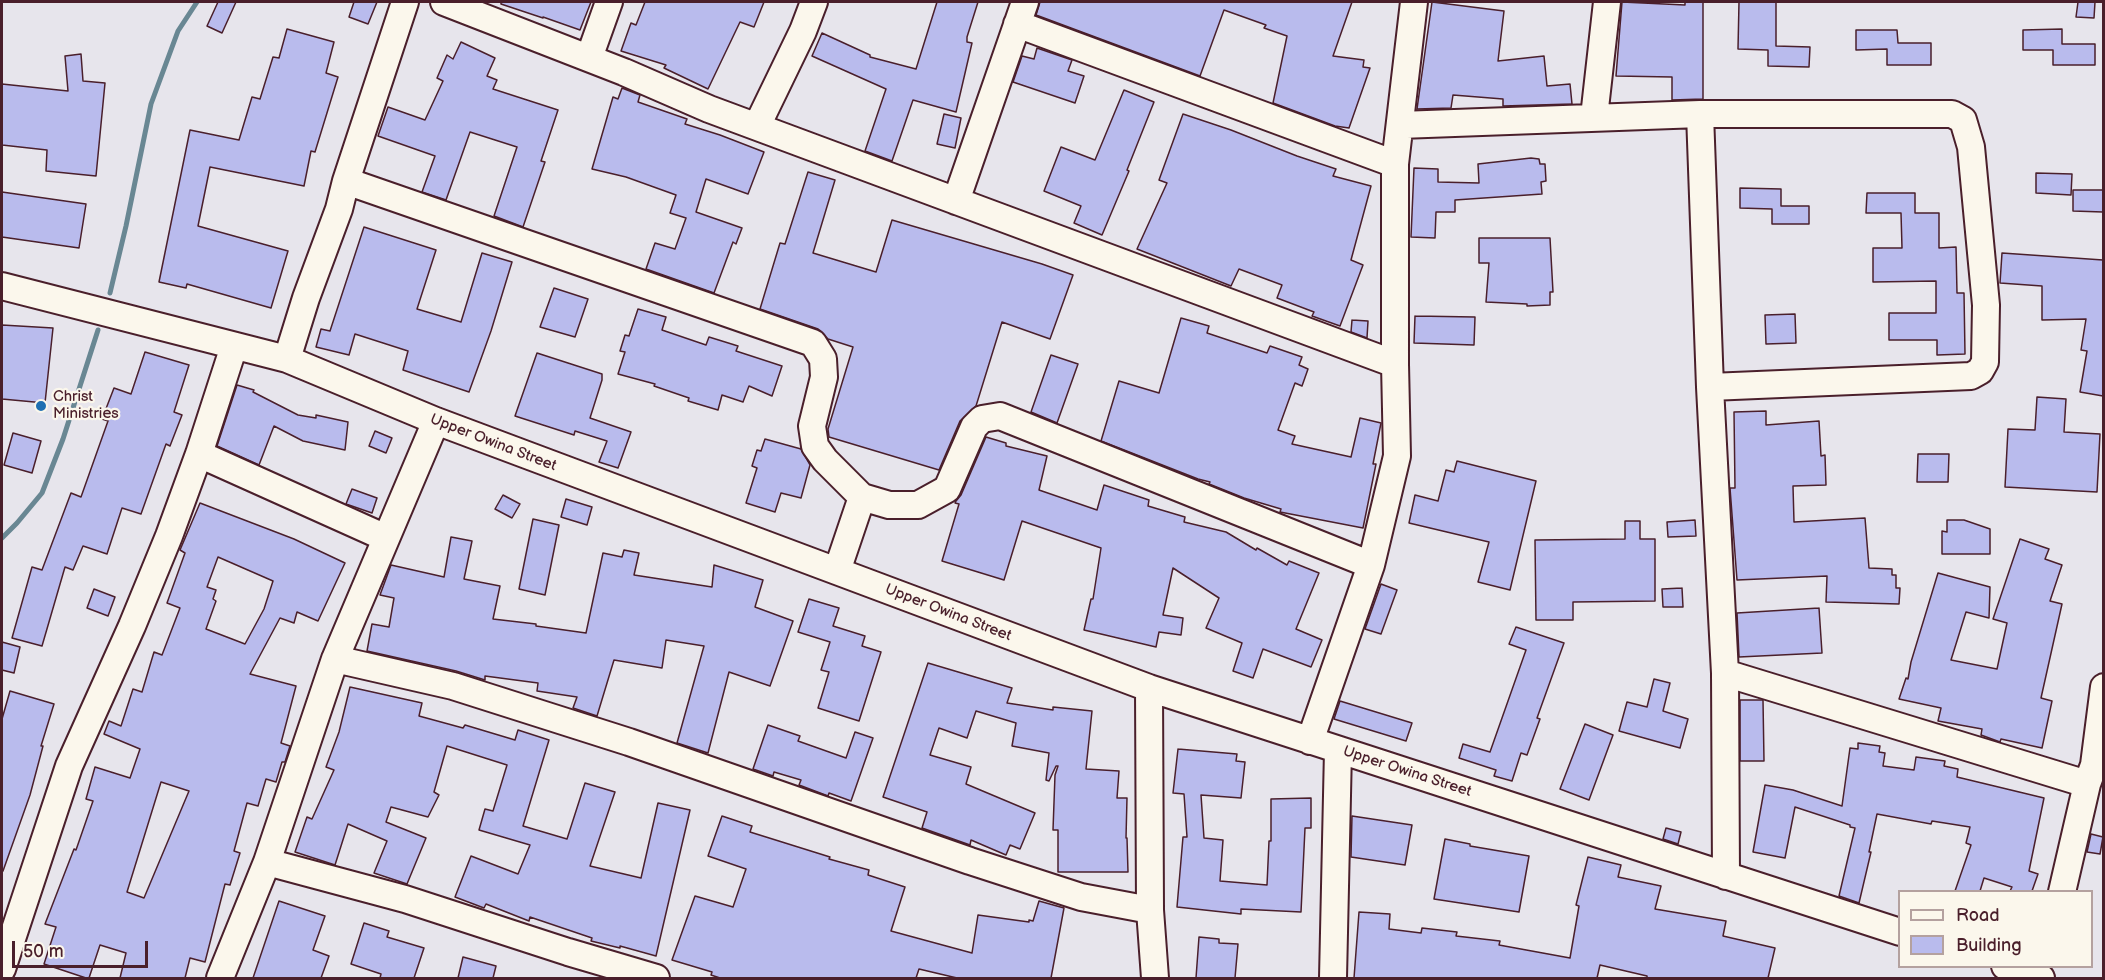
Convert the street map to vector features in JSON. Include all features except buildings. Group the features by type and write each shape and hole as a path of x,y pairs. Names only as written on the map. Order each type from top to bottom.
{"street":[{"path":"287,359 306,298 339,209 346,181 405,2"},
{"path":"444,2 836,158 1395,364"},
{"path":"589,58 609,2"},
{"path":"757,126 803,31 814,2"},
{"path":"1310,741 1371,565 1397,456 1395,164 1414,2"},
{"path":"1594,117 1607,2"},
{"path":"956,201 1021,13 1395,164"},
{"path":"1400,125 1700,114 1952,114 1963,120 1971,147 1986,305 1985,362 1980,370 1971,376 1710,387"},
{"path":"1700,114 1710,387 1725,673 1726,876"},
{"path":"346,181 813,343 823,359 824,377 812,426 815,446 861,498 889,505 918,505 947,489 974,427 982,419 1000,416 1371,565"},
{"name":"Upper Owina Street","path":"2,286 287,359 436,422 1149,688 1898,932"},
{"path":"2,969 69,766 170,536 234,346"},
{"path":"220,978 267,862 335,659 436,422"},
{"path":"199,454 386,538"},
{"path":"837,571 861,498"},
{"path":"335,659 453,686 629,742 970,861 1081,897 1150,910"},
{"path":"1725,673 2095,772"},
{"path":"2062,890 2095,772 2103,687"},
{"path":"1149,688 1150,910 1155,978"},
{"path":"1333,978 1338,750"},
{"path":"267,862 405,899 656,978"},
{"path":"2011,968 2042,978"}],"waterway":[{"path":"110,293 151,104 178,31 197,2"},
{"path":"2,538 42,493 63,439 98,330"}],"place":[{"name":"Christ Ministries","path":"41,406"}]}
